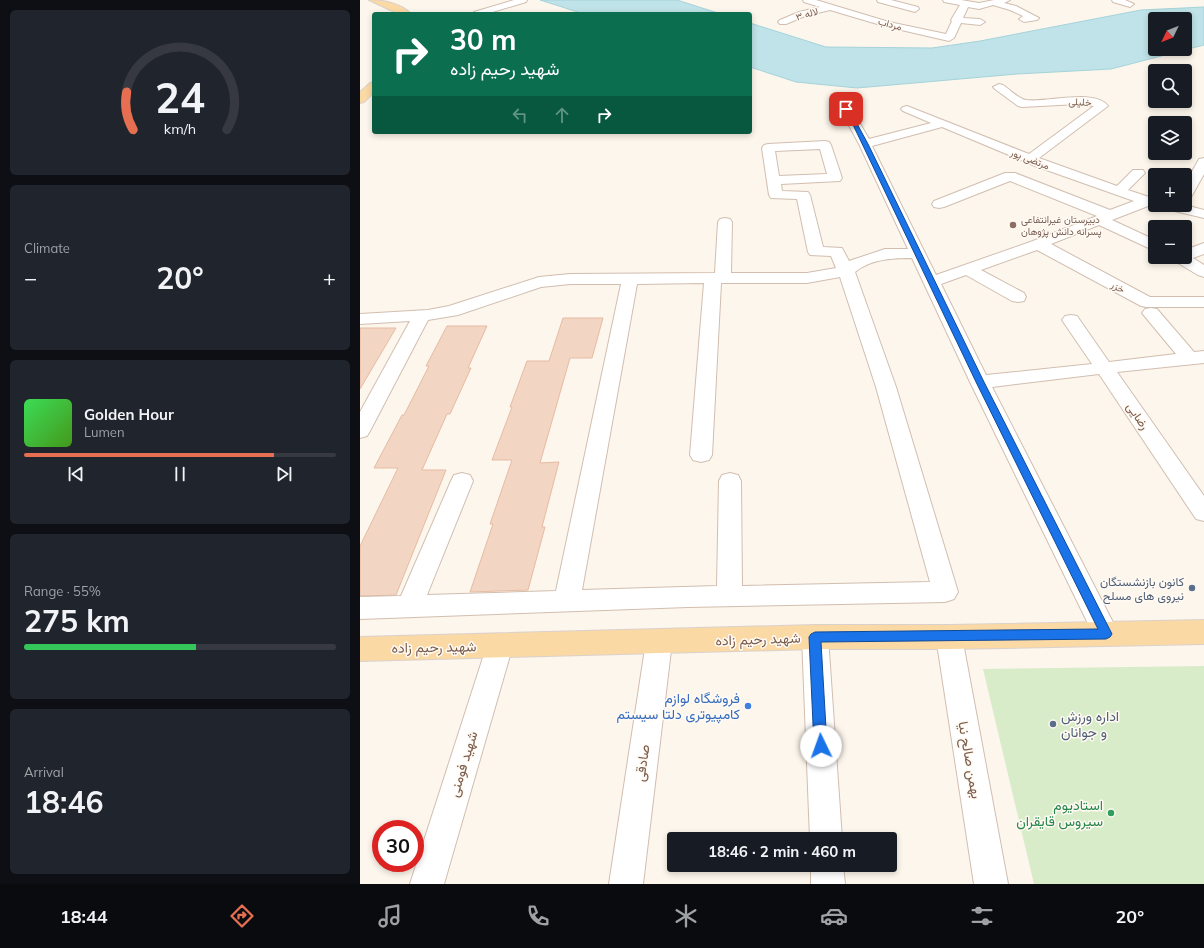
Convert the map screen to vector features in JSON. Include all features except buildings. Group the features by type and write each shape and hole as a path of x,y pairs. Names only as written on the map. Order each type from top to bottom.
{"main road":[{"path":"370,3 384,12"},
{"path":"370,3 396,8 403,12"},
{"path":"360,99 372,87"},
{"name":"شهید رحیم زاده","path":"360,648 659,642 815,637 949,637 1204,632"}],"street":[{"name":"مرداب","path":"807,0 887,24 949,38 956,20"},
{"path":"881,0 915,9"},
{"path":"947,0 979,6 1006,0"},
{"path":"1116,0 1130,4"},
{"path":"483,12 521,1"},
{"name":"لاله ۳","path":"782,22 802,14 849,2"},
{"path":"994,3 1013,8 1034,18 1024,19"},
{"path":"965,4 956,20 980,22"},
{"path":"802,14 817,18"},
{"name":"خلیلی","path":"999,87 1022,104 1078,101 1096,102 1102,106 1030,159"},
{"path":"840,98 865,144 980,382 1106,634"},
{"name":"مرتضی پور","path":"907,110 1030,159 1148,201"},
{"path":"865,144 941,124"},
{"path":"360,608 729,596 945,592 886,387 846,272 836,251 816,252 803,195 776,195 773,180 768,148 824,145 835,178 773,180"},
{"path":"1192,181 1204,162"},
{"path":"1119,191 1138,173"},
{"path":"939,204 1010,176 1106,218 1148,242"},
{"path":"932,282 1148,203"},
{"path":"1192,209 1204,214"},
{"path":"701,455 724,222"},
{"name":"خزر","path":"1038,244 1147,302 1204,302"},
{"path":"1192,253 1204,248"},
{"path":"360,319 422,315 452,311 539,282 570,279 807,278 846,272 855,264 885,254 918,253"},
{"path":"1192,264 1204,272"},
{"path":"967,269 1018,297"},
{"path":"567,601 630,279"},
{"path":"1151,313 1200,359"},
{"path":"360,431 422,315"},
{"name":"رضایی","path":"1071,320 1204,513"},
{"path":"980,382 1200,359"},
{"path":"410,606 462,481"},
{"path":"729,596 730,481"},
{"path":"815,637 826,832"},
{"name":"بهمن صالح نیا","path":"949,637 991,884"},
{"name":"صادقی","path":"626,884 659,642"},
{"name":"شهید فومنی","path":"427,884 500,645"},
{"path":"827,872 828,884"}],"green space":[{"name":"استادیوم سیروس قایقران","path":"1204,666 1204,884 1034,884 983,669"}],"water":[{"path":"540,0 677,0 715,12 578,12"},
{"path":"1204,7 1204,45 1192,48 1192,12 1148,12 1148,56 1161,56 1111,69 1017,74 857,88 796,82 752,68 752,24 826,47 932,48 980,41 1141,10"}],"place":[{"name":"دبیرستان غیرانتفاعی پسرانه دانش پژوهان","path":"1013,225"},
{"name":"کانون بازنشستگان نیروی های مسلح","path":"1192,588"},
{"name":"فروشگاه لوازم کامپیوتری دلتا سیستم","path":"748,706"},
{"name":"اداره ورزش و جوانان","path":"1053,724"},
{"name":"استادیوم سیروس قایقران","path":"1111,813"}],"route":[{"path":"821,746 815,637 949,637 1106,634 980,382 865,144 846,109"}]}
